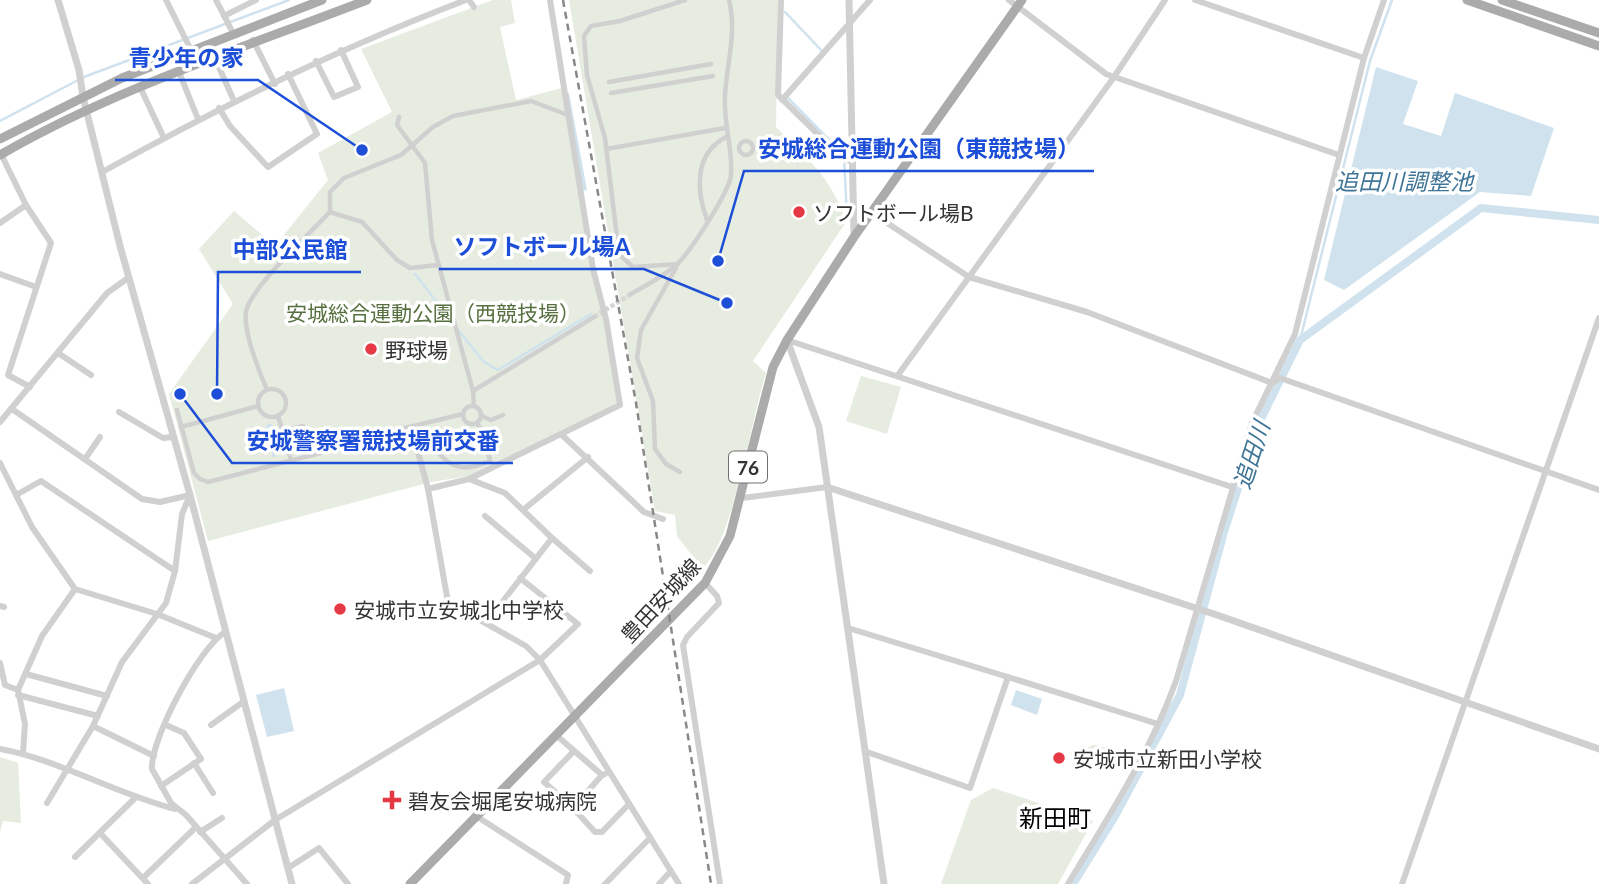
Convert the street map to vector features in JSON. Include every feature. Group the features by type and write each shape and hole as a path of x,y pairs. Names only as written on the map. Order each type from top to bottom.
{"main road":[{"path":"0,139 83,97 191,50 322,0"},
{"path":"1,155 86,109 214,55 367,0"},
{"path":"1467,0 1599,46"},
{"path":"1502,0 1599,33"},
{"name":"豊田安城線","path":"410,884 705,583 730,536 742,498 773,366 787,340 854,237 1020,3"}],"street":[{"path":"58,0 79,70 83,97 104,171 128,278 190,495 292,884"},
{"path":"166,0 191,50"},
{"path":"216,0 234,35"},
{"path":"224,16 256,0"},
{"path":"104,171 219,108 275,84 288,74 316,61 468,0 474,7"},
{"path":"428,489 469,479 620,405 606,319 593,269 550,0"},
{"path":"678,264 633,267 619,254 606,149 587,75 584,32 591,26 620,21 685,0"},
{"path":"680,472 666,464 655,449 653,401 637,358 641,330 678,264 719,207 728,188 730,161 725,128 725,84 734,16 729,0"},
{"path":"781,0 778,95 842,158 850,161"},
{"path":"849,0 850,161 854,237"},
{"path":"782,100 870,0"},
{"path":"1009,0 1020,3 1114,77 1339,155"},
{"path":"898,375 1114,77 1166,0"},
{"path":"1195,0 1364,58"},
{"path":"1068,884 1103,834 1176,681 1201,609 1232,487 1252,423 1304,315 1339,155 1364,58 1384,0"},
{"path":"253,40 275,84"},
{"path":"316,61 334,97 358,87 341,50"},
{"path":"214,55 234,101"},
{"path":"609,82 710,64"},
{"path":"179,72 198,119"},
{"path":"219,108 230,126 268,167 317,134 288,74"},
{"path":"611,93 713,76"},
{"path":"140,87 164,138"},
{"path":"267,390 249,331 247,309 264,282 330,212 330,192 344,178 401,155 433,127 453,116 531,101 565,114"},
{"path":"399,117 397,125 425,163 432,240 474,406"},
{"path":"606,149 725,128"},
{"path":"708,220 701,196 700,170 709,152 726,137"},
{"path":"1,155 26,205 51,243 8,375 30,387"},
{"path":"0,223 26,205"},
{"path":"330,212 362,222 397,260 410,268 438,265"},
{"path":"872,213 969,277 1087,312 1272,383 1282,379 1599,490"},
{"path":"631,294 678,264"},
{"path":"0,274 36,287"},
{"path":"0,422 107,293 128,278"},
{"path":"472,391 594,317"},
{"path":"1402,884 1599,318"},
{"path":"787,340 898,375 1015,418 1232,487"},
{"path":"787,340 820,427 884,884"},
{"path":"58,353 91,375"},
{"path":"267,390 279,390 285,396 286,410 278,416 264,415 258,406 259,397 267,390"},
{"path":"181,427 258,406"},
{"path":"177,410 194,473 204,481 463,414 467,407 474,406 480,410 482,416 491,420 503,415"},
{"path":"12,409 142,499 160,502 190,495"},
{"path":"119,412 163,438 173,437"},
{"path":"463,414 467,423 477,423"},
{"path":"278,416 291,460"},
{"path":"477,423 482,416"},
{"path":"436,450 450,464 461,469 475,468 490,461 485,435 477,423"},
{"path":"283,431 303,426"},
{"path":"562,435 644,512 663,519"},
{"path":"85,459 100,437"},
{"path":"414,437 428,489 448,602 526,646 540,660 679,884"},
{"path":"523,510 544,489 588,457"},
{"path":"0,463 32,527 75,589 157,614 216,638"},
{"path":"469,479 505,493 590,571"},
{"path":"16,495 41,481 175,571"},
{"path":"742,498 827,487 1201,609 1599,749"},
{"path":"47,803 93,726 122,662 166,603 175,571 182,514 190,495"},
{"path":"485,516 535,558"},
{"path":"486,622 552,538"},
{"path":"192,884 275,820 540,660 578,624 520,578"},
{"path":"705,583 717,596 719,603 683,645 720,884"},
{"path":"23,753 25,724 18,693 42,636 75,589"},
{"path":"848,628 1158,723"},
{"path":"225,632 216,638 182,684 154,756 152,769 177,809 247,884"},
{"path":"0,663 5,685 18,693 98,716"},
{"path":"26,674 107,696"},
{"path":"867,752 970,788 1008,677"},
{"path":"211,725 243,702"},
{"path":"161,786 201,759 184,733 166,725"},
{"path":"93,726 154,756"},
{"path":"556,734 602,775"},
{"path":"0,749 23,753 67,772 177,809"},
{"path":"574,751 544,782 595,832 602,832 629,804"},
{"path":"194,763 213,793"},
{"path":"573,808 602,775 610,772"},
{"path":"75,857 136,797"},
{"path":"476,816 568,875 566,884"},
{"path":"143,878 198,829 222,818"},
{"path":"100,833 148,884"},
{"path":"605,884 650,838"},
{"path":"288,868 319,848 348,884"},
{"path":"659,884 671,871"},
{"path":"205,874 207,884"}],"green space":[{"name":"安城総合運動公園（西競技場）","path":"493,0 511,0 515,23 500,27 516,100 562,88 618,404 469,476 431,482 208,541 169,394 233,304 199,249 234,211 275,246 328,180 318,153 392,112 361,49"},
{"path":"569,0 778,0 776,127 826,181 846,222 753,361 766,373 732,508 713,555 702,568 677,536 675,515 655,511"},
{"path":"861,376 901,387 887,434 846,421"},
{"path":"1092,745 1131,757 1124,770 1095,760 1084,751"},
{"path":"0,757 18,763 21,823 3,821 0,832"},
{"path":"993,788 1093,821 1058,884 941,884 971,800"}],"water":[{"name":"追田川調整池","path":"1376,67 1418,81 1403,124 1441,136 1455,93 1554,128 1531,196 1480,192 1344,290 1324,280"},
{"path":"566,93 569,93 587,190 583,191"},
{"path":"284,688 294,731 267,737 256,695"},
{"path":"1016,690 1042,699 1037,715 1011,705"}],"waterway":[{"path":"0,121 84,77 289,0"},
{"path":"1300,340 1370,61 1392,0"},
{"path":"785,12 823,52"},
{"path":"787,97 844,155 847,220"},
{"name":"追田川","path":"1073,884 1114,818 1180,695 1224,532 1259,423 1300,340 1481,208 1599,220"},
{"path":"415,274 454,324"},
{"path":"458,330 484,362 498,370 591,314"},
{"path":"272,426 269,425 266,429 274,456"}],"tunnel":[{"path":"594,317 631,294"}],"railway":[{"path":"563,0 636,403 711,884"}],"place":[{"name":"青少年の家","path":"362,150"},
{"name":"ソフトボール場B","path":"799,212"},
{"name":"安城総合運動公園（東競技場）","path":"718,261"},
{"name":"ソフトボール場A","path":"727,303"},
{"name":"野球場","path":"371,349"},
{"name":"安城警察署競技場前交番","path":"180,394"},
{"name":"中部公民館","path":"217,394"},
{"name":"安城市立安城北中学校","path":"340,609"},
{"name":"安城市立新田小学校","path":"1059,758"},
{"name":"碧友会堀尾安城病院","path":"392,800"}],"district":[{"name":"新田町","path":"1055,817"}]}
